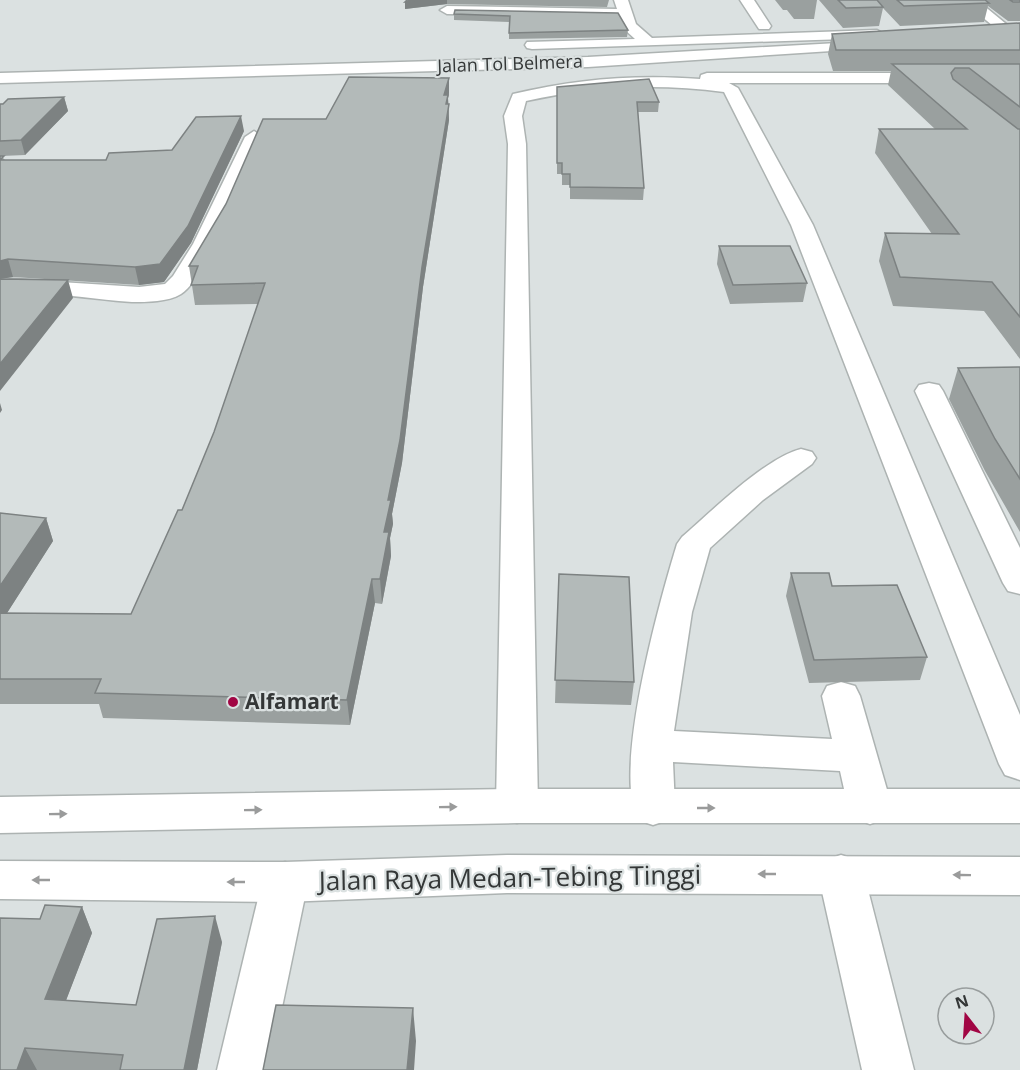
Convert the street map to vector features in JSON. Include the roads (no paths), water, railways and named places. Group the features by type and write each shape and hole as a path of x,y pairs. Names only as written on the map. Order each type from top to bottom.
{"main road":[{"path":"747,0 764,26"},
{"path":"969,0 1004,28"},
{"path":"450,16 625,13 648,43"},
{"path":"826,20 840,36"},
{"path":"1020,27 1004,28 984,34 1020,36"},
{"path":"532,45 840,36 891,43"},
{"name":"Jalan Tol Belmera","path":"0,78 588,62 891,43"},
{"name":"Jalan Tol Belmera","path":"0,86 589,69 891,43"},
{"path":"659,77 1020,78"},
{"path":"517,806 517,144 513,116 519,98 547,91 582,87 679,82 730,88 802,225 1020,764"},
{"path":"0,288 30,286 148,294 171,290 178,286 196,258 225,203 254,137"},
{"path":"929,391 1020,583"},
{"path":"653,808 652,745 674,612 693,544 752,493 801,458"},
{"path":"841,696 870,807"},
{"path":"652,745 857,756"},
{"path":"0,815 517,806 653,808 1020,806"},
{"name":"Jalan Raya Medan-Tebing Tinggi","path":"0,880 285,882 507,874 1020,876"},
{"path":"841,874 888,1070"},
{"path":"243,1070 285,882"}],"place":[{"name":"Alfamart","path":"233,702"}]}
